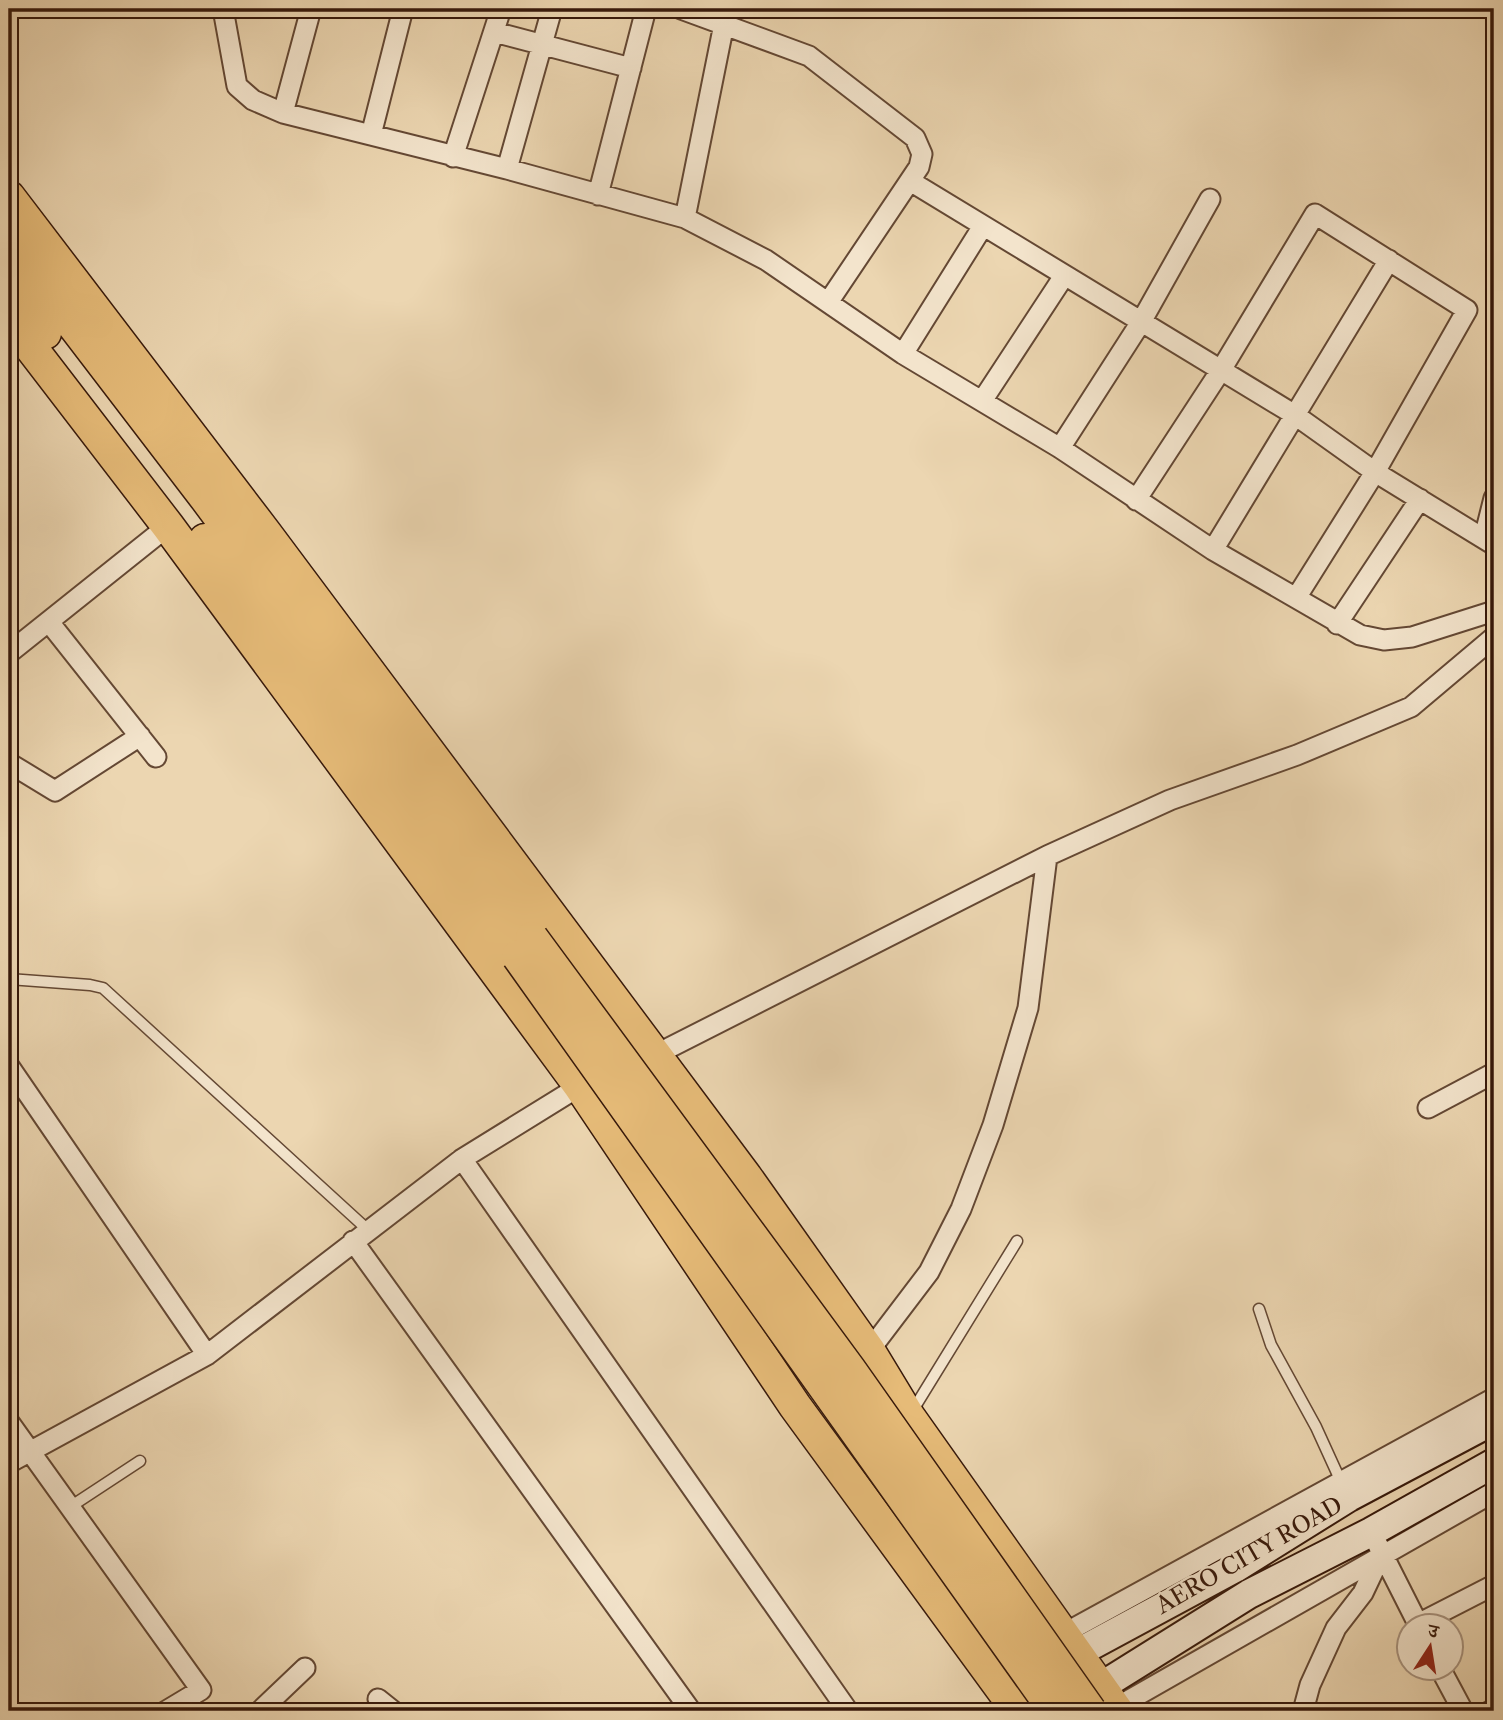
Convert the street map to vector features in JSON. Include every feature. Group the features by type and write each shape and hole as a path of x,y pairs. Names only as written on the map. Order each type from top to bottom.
{"main road":[{"path":"9,197 282,555 653,1056 746,1177 869,1351 909,1417 1070,1643 1106,1705"},
{"path":"9,241 205,497 525,946 1055,1711"},
{"path":"9,285 366,751 525,946 1106,1705"},
{"path":"9,319 168,526 580,1086 794,1406 1006,1694"}],"street":[{"path":"223,9 237,86 253,100 283,113 507,169 685,218 766,260 903,354 1060,448 1213,550 1337,624 1373,638 1398,639 1494,611"},
{"path":"283,113 311,9"},
{"path":"371,135 403,9"},
{"path":"453,157 501,9"},
{"path":"507,169 552,9"},
{"path":"598,195 646,9"},
{"path":"681,9 725,15 809,56 915,138 922,154 910,181 829,301"},
{"path":"685,218 725,15"},
{"path":"494,32 631,68"},
{"path":"910,181 1295,415 1376,472 1489,542 1494,498"},
{"path":"1060,448 1141,322 1210,199"},
{"path":"1136,500 1221,370 1315,214 1467,310 1376,472 1296,598"},
{"path":"903,354 983,226"},
{"path":"1213,550 1389,260"},
{"path":"982,401 1064,276"},
{"path":"1337,624 1420,499"},
{"path":"9,653 168,526"},
{"path":"49,622 156,757"},
{"path":"653,1056 1047,856 1170,800 1297,755 1411,707 1494,638"},
{"path":"9,763 55,791 140,736"},
{"path":"869,1351 929,1272 961,1209 993,1125 1027,1008 1047,856"},
{"path":"9,1066 207,1355"},
{"path":"1428,1108 1494,1073"},
{"path":"9,1463 207,1355 463,1159 580,1086"},
{"path":"463,1159 848,1711"},
{"path":"361,1235 691,1711"},
{"path":"1345,1489 1494,1398"},
{"name":"AERO CITY ROAD","path":"1006,1694 1070,1643 1235,1568 1345,1489 1494,1420"},
{"path":"9,1422 201,1690 166,1711"},
{"name":"AERO CITY ROAD","path":"1065,1711 1106,1705 1249,1594 1377,1543 1494,1463"},
{"path":"1377,1543 1494,1492"},
{"path":"1377,1543 1412,1612"},
{"path":"1303,1711 1310,1685 1336,1628 1363,1593 1377,1543"},
{"path":"1443,1612 1494,1585"},
{"path":"260,1711 305,1668"},
{"path":"1447,1682 1463,1711"}],"lane":[{"path":"9,979 103,988 361,1235"},
{"path":"909,1417 1017,1241"},
{"path":"1259,1310 1271,1345 1316,1427 1345,1489"},
{"path":"70,1507 140,1461"}]}
